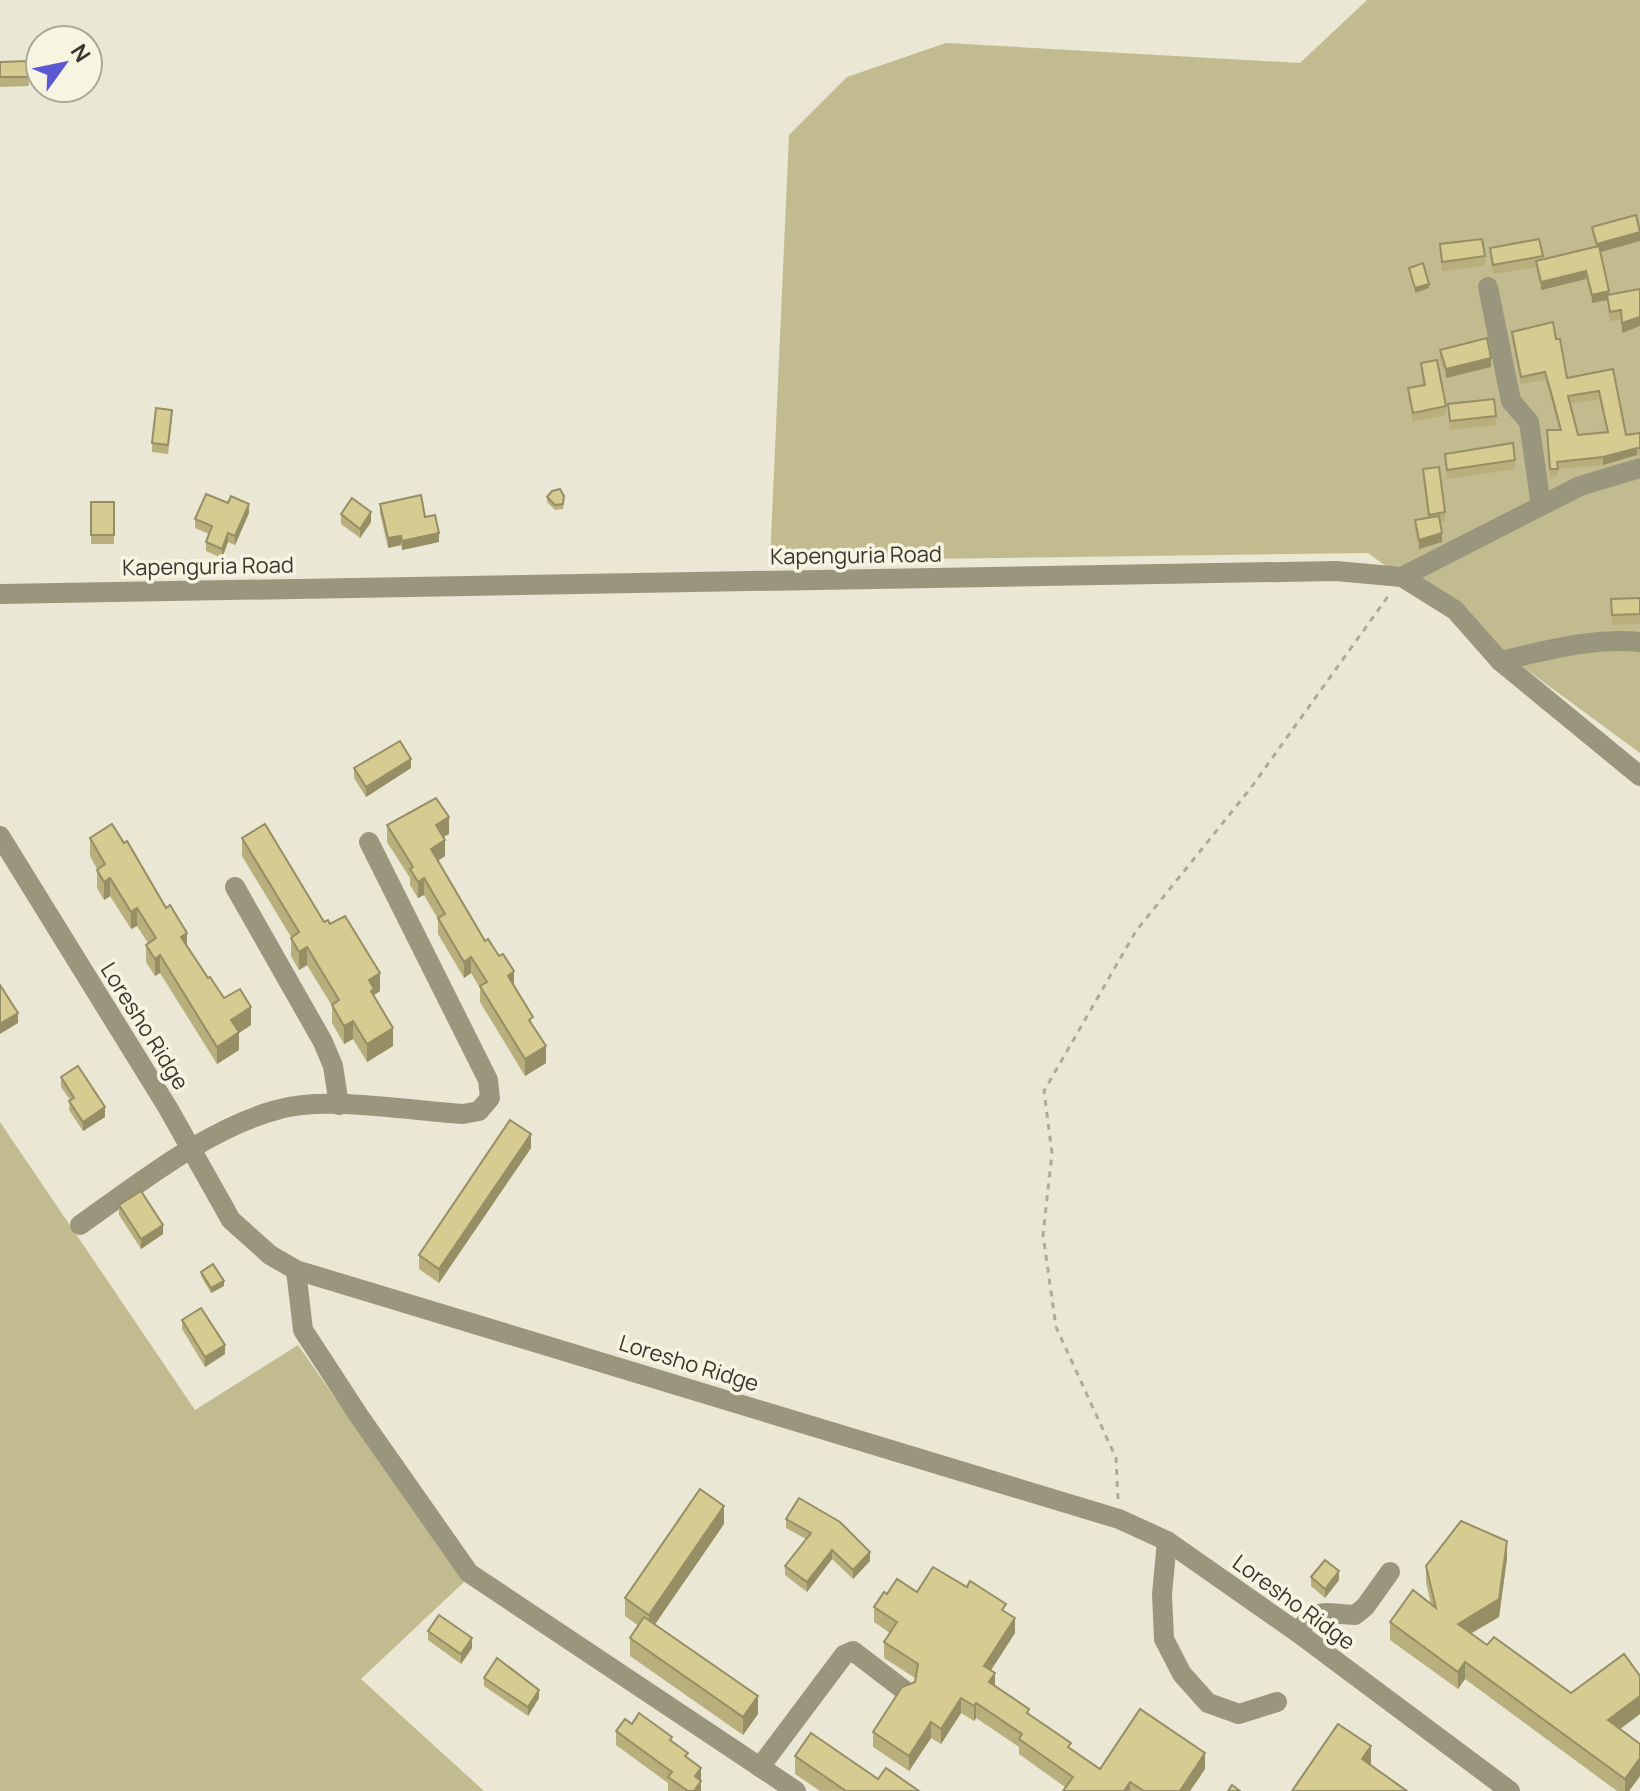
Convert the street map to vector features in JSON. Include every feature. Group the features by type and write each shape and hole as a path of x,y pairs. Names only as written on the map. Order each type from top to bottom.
{"street":[{"path":"1488,287 1511,401 1529,422 1541,506"},
{"path":"1402,577 1580,486 1640,468"},
{"name":"Kapenguria Road","path":"0,594 1336,571 1402,577 1455,610 1500,661 1640,776"},
{"path":"1500,661 1569,647 1622,640 1640,642"},
{"name":"Loresho Ridge","path":"0,836 168,1108 231,1220 270,1255 296,1270 1119,1519 1167,1541 1297,1632 1510,1791"},
{"path":"80,1225 190,1149 281,1108 339,1105 463,1114 479,1111 490,1098 488,1080 369,842"},
{"path":"235,887 323,1042 333,1066 339,1105"},
{"path":"296,1270 303,1330 469,1573 796,1791"},
{"path":"1167,1541 1162,1594 1164,1639 1182,1674 1208,1703 1239,1714 1277,1702"},
{"path":"1297,1632 1312,1615 1326,1611 1355,1615 1365,1607 1390,1572"},
{"path":"760,1767 844,1655 853,1651 904,1690"}],"path":[{"path":"1119,1519 1116,1458 1056,1327 1043,1235 1052,1153 1044,1091 1136,931 1250,789 1402,577"}],"shaded area":[{"path":"1367,0 1640,0 1640,753 1368,553 770,561 789,135 847,77 946,43 1300,63"},
{"path":"0,1122 195,1410 298,1345 464,1582 361,1679 484,1791 0,1791"}],"building":[{"path":"24,61 24,77 0,77 0,62"},
{"path":"1636,215 1640,232 1597,244 1592,227"},
{"path":"1482,239 1485,256 1442,262 1440,244"},
{"path":"1539,239 1543,256 1493,265 1490,248"},
{"path":"1599,246 1609,291 1592,295 1586,271 1541,282 1536,261"},
{"path":"1423,263 1429,284 1415,288 1409,268"},
{"path":"1640,289 1640,317 1622,323 1621,310 1610,312 1607,295"},
{"path":"1553,322 1556,339 1560,339 1567,378 1613,369 1626,435 1640,433 1640,448 1603,457 1557,462 1558,469 1550,469 1547,430 1561,430 1552,396 1545,372 1521,377 1512,332","holes":["1599,391 1608,432 1578,435 1568,396"]},
{"path":"1487,338 1491,358 1446,369 1440,350"},
{"path":"1437,360 1446,406 1413,413 1408,388 1425,385 1421,363"},
{"path":"1494,399 1496,416 1450,421 1448,404"},
{"path":"156,408 172,410 168,445 152,443"},
{"path":"1513,443 1515,460 1447,470 1445,454"},
{"path":"1439,467 1445,512 1429,515 1423,469"},
{"path":"560,489 564,496 563,504 555,505 547,497 552,491"},
{"path":"206,494 228,503 231,496 249,504 235,536 228,533 222,549 206,542 212,526 195,519"},
{"path":"421,495 425,517 435,515 439,533 402,541 401,536 388,538 380,504"},
{"path":"352,498 371,512 360,529 341,514"},
{"path":"91,502 114,502 114,535 91,535"},
{"path":"1439,516 1442,533 1419,540 1415,520"},
{"path":"1640,598 1640,614 1612,615 1611,599"},
{"path":"400,741 411,759 366,787 354,768"},
{"path":"436,798 449,817 436,825 445,840 431,849 485,941 488,939 499,956 503,954 514,971 508,976 533,1017 529,1020 546,1046 525,1059 480,986 487,982 471,957 464,962 438,918 445,914 424,878 418,882 410,869 413,867 387,825"},
{"path":"112,824 124,843 127,841 166,908 170,905 187,933 181,937 208,978 224,998 240,989 251,1007 231,1020 239,1032 217,1047 160,955 155,959 146,945 156,938 137,908 131,912 110,878 104,882 97,870 105,864 90,838"},
{"path":"265,824 324,922 328,920 330,924 345,916 380,973 369,980 374,989 371,991 393,1028 367,1044 353,1021 344,1026 332,1005 339,1000 307,947 299,952 291,938 299,932 242,838"},
{"path":"0,985 18,1013 0,1024"},
{"path":"78,1066 105,1107 83,1122 69,1101 74,1098 61,1077"},
{"path":"510,1120 531,1134 439,1269 419,1255"},
{"path":"141,1191 163,1225 141,1239 119,1205"},
{"path":"213,1264 224,1281 211,1288 201,1272"},
{"path":"201,1308 225,1345 205,1357 182,1320"},
{"path":"700,1489 724,1506 649,1615 625,1598"},
{"path":"799,1498 840,1522 870,1552 853,1570 832,1550 807,1582 785,1566 811,1533 786,1519"},
{"path":"1461,1521 1507,1541 1499,1599 1458,1624 1487,1645 1494,1637 1571,1693 1624,1654 1640,1676 1640,1696 1608,1720 1640,1744 1640,1758 1625,1779 1465,1662 1458,1672 1390,1622 1413,1590 1436,1608 1426,1566"},
{"path":"1325,1560 1339,1571 1325,1589 1311,1577"},
{"path":"933,1567 967,1587 970,1581 1006,1604 1002,1610 1015,1618 984,1666 995,1673 989,1682 1029,1709 1027,1713 1071,1743 1068,1747 1100,1769 1140,1709 1205,1753 1180,1791 1144,1791 1130,1782 1124,1791 1063,1791 1073,1777 1019,1739 1022,1734 976,1703 974,1706 961,1698 941,1729 931,1722 909,1756 873,1732 902,1687 915,1682 918,1664 884,1642 897,1622 874,1607 897,1579 917,1592"},
{"path":"439,1615 472,1638 461,1654 428,1631"},
{"path":"644,1617 758,1696 743,1717 630,1638"},
{"path":"497,1658 539,1690 528,1707 484,1678"},
{"path":"639,1713 672,1737 670,1740 688,1753 685,1756 701,1768 695,1776 701,1781 694,1791 688,1791 668,1777 672,1772 616,1731 625,1719 632,1724"},
{"path":"1338,1724 1371,1746 1362,1759 1407,1791 1292,1791"},
{"path":"811,1733 878,1779 886,1768 919,1791 846,1791 795,1756"}]}
